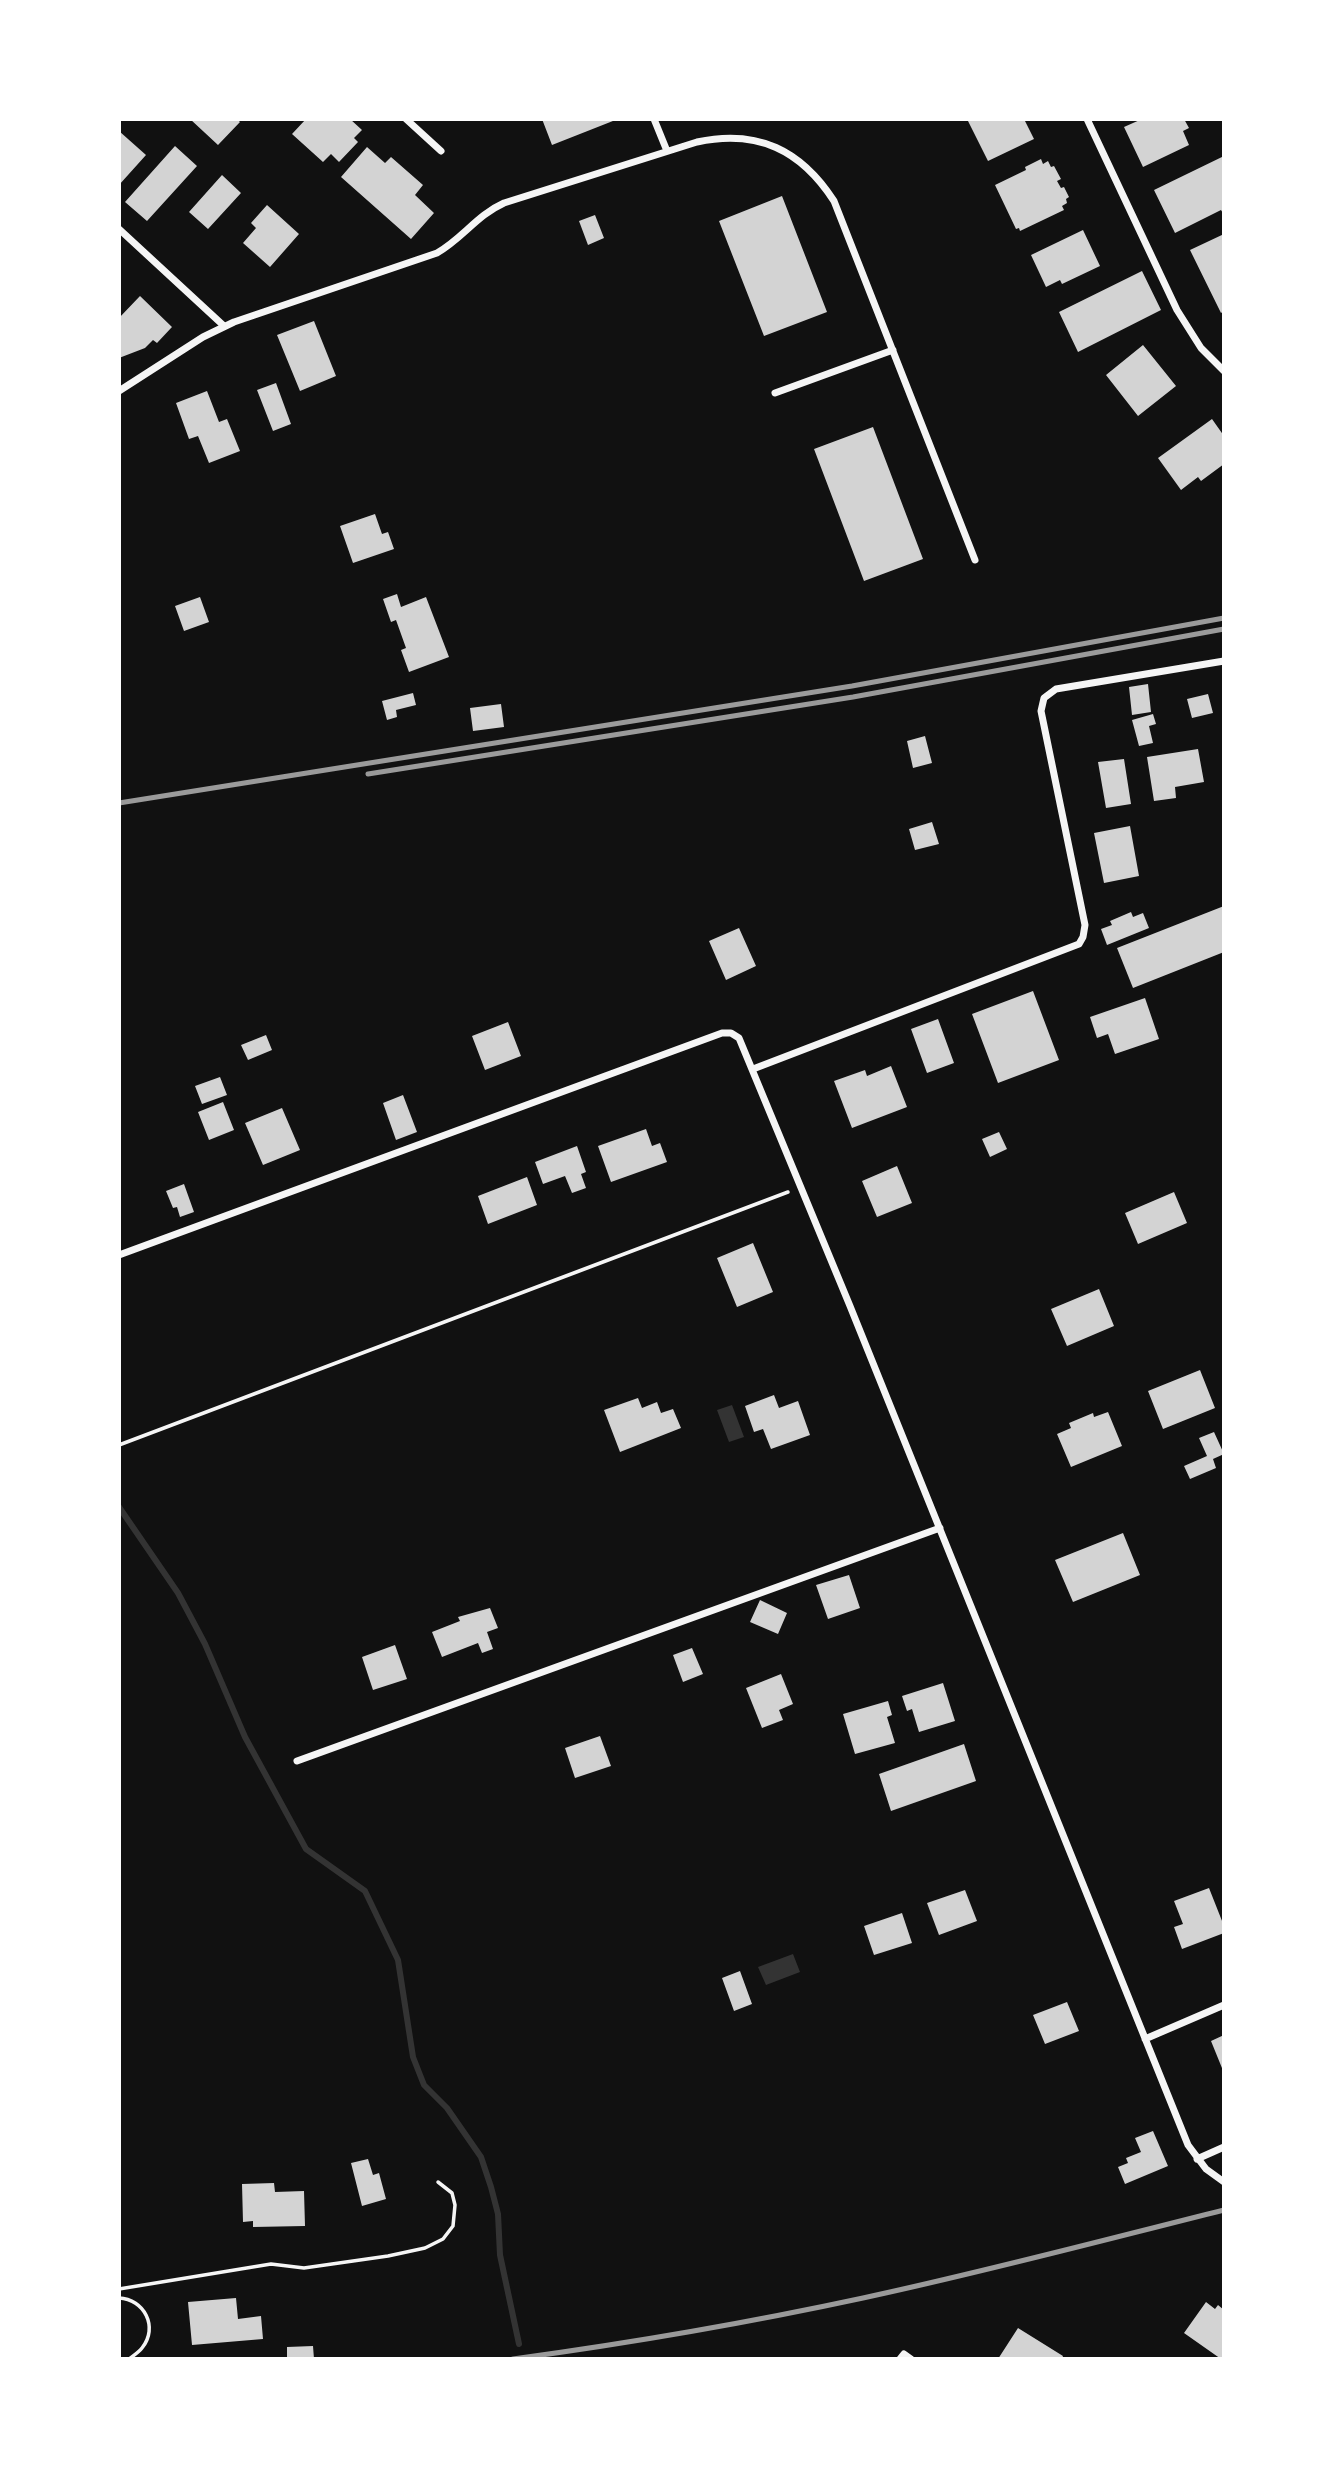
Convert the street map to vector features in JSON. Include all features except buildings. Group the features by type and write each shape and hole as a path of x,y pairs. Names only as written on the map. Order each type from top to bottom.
{"street":[{"path":"406,119 441,151"},
{"path":"654,119 667,151"},
{"path":"1087,119 1177,310 1201,348 1224,371"},
{"path":"119,391 224,326 255,313 437,253 459,238 479,217 504,203 706,140 745,139 778,147 803,163 822,183 838,209 975,560"},
{"path":"119,229 224,326"},
{"path":"775,393 893,350"},
{"path":"753,1069 1079,944 1084,925 1041,711 1044,698 1056,689 1224,661"},
{"path":"119,1255 722,1033 731,1033 739,1038 1188,2145 1197,2159 1224,2182"},
{"path":"297,1761 940,1528"},
{"path":"1145,2039 1224,2005"},
{"path":"1197,2159 1224,2147"},
{"path":"900,2359 904,2354 911,2359"}],"path":[{"path":"119,1445 801,1187"},
{"path":"119,2289 271,2264 304,2268 425,2248 443,2239 453,2226 452,2193 438,2182"},
{"path":"119,2298 130,2298 138,2303 147,2317 147,2339 142,2348 129,2359"}],"shaded area":[{"path":"732,1405 744,1437 729,1442 717,1410"},
{"path":"793,1954 800,1972 766,1985 758,1967"}],"waterway":[{"path":"119,1507 178,1593 205,1644 245,1737 306,1849 365,1891 398,1960 413,2057 424,2085 447,2108 481,2157 491,2187 498,2214 500,2255 519,2344"}],"railway":[{"path":"119,803 852,686 1224,618"},
{"path":"368,774 853,697 1224,629"},
{"path":"513,2359 689,2332 819,2307 954,2278 1224,2210"}]}
